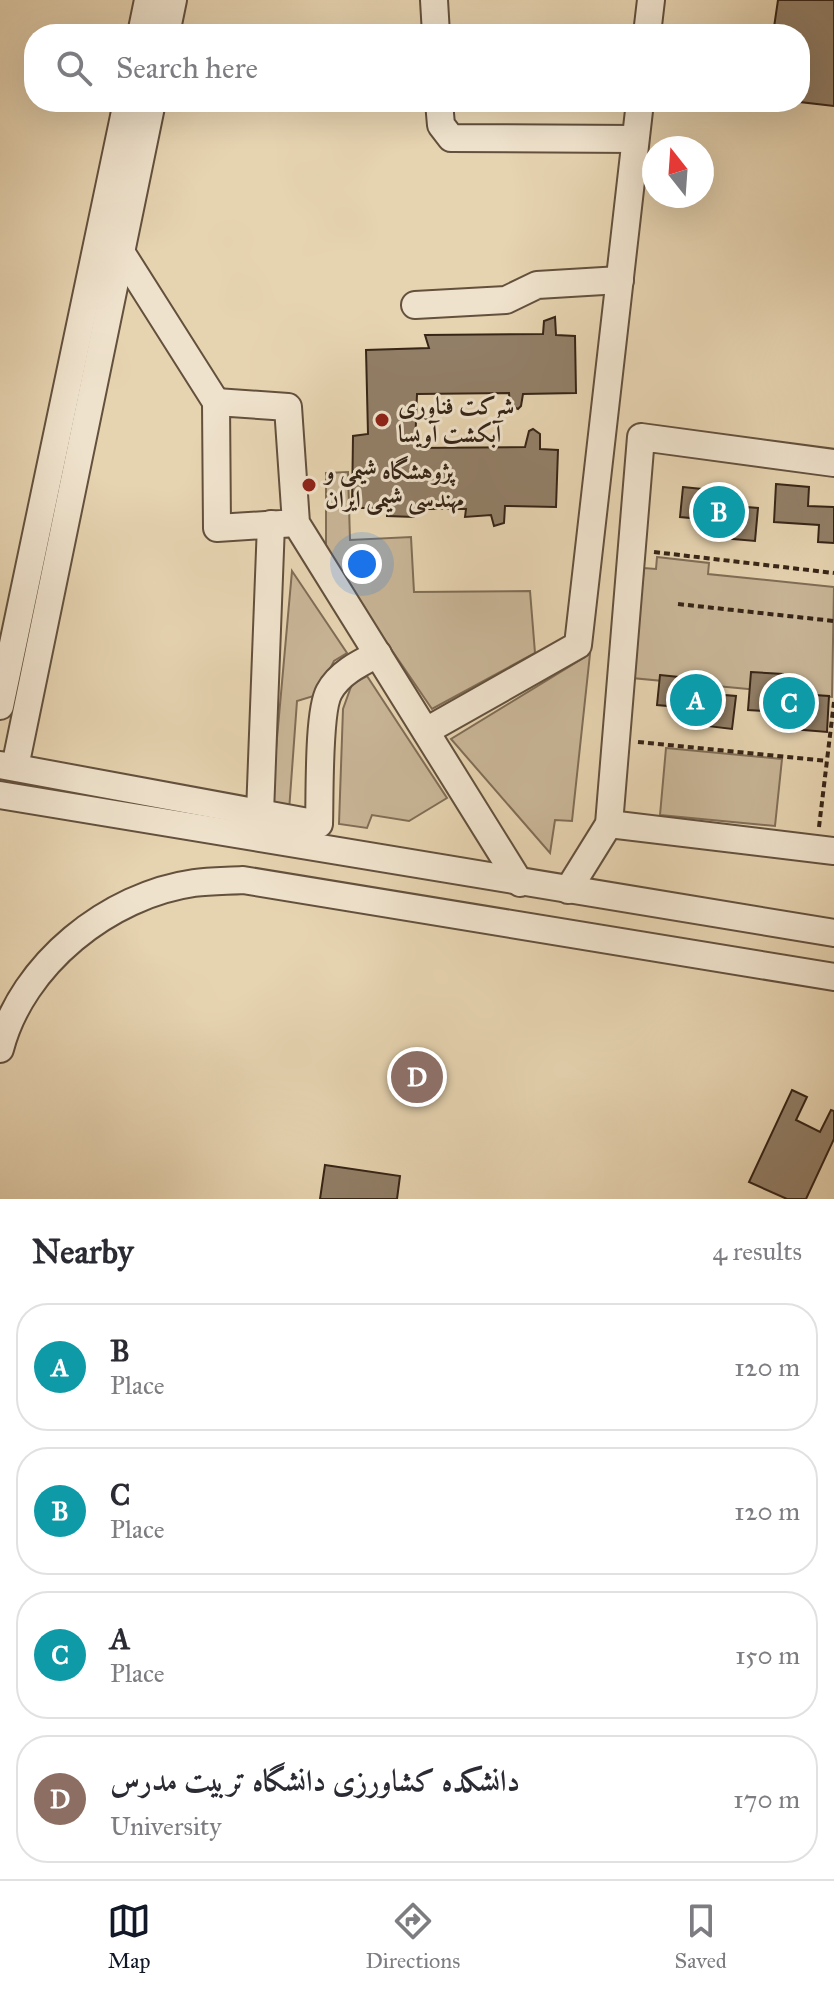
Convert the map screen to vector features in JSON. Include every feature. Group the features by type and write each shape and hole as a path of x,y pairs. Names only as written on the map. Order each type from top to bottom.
{"street":[{"path":"143,24 148,0"},
{"path":"168,24 173,0"},
{"path":"434,0 435,24"},
{"path":"648,24 651,0"},
{"path":"0,706 125,112"},
{"path":"150,112 8,766 319,824 323,722 329,692 351,667 378,654"},
{"path":"440,112 441,125 451,138 635,139"},
{"path":"426,731 578,645 639,112"},
{"path":"121,252 216,402 217,528 284,523"},
{"path":"415,305 506,300 537,285 620,280"},
{"path":"216,402 288,407 284,523 260,813"},
{"path":"568,890 609,824 641,437 834,463"},
{"path":"284,523 378,654 520,883"},
{"path":"0,795 834,933"},
{"path":"609,824 825,850"},
{"path":"0,1049 26,990 57,951 94,921 152,895 192,884 243,880 834,977"}],"path":[{"path":"631,549 834,573"},
{"path":"678,604 834,621"},
{"path":"825,850 827,761 834,702"},
{"path":"616,740 827,761"}],"shaded area":[{"path":"348,472 350,540 411,537 414,592 530,591 535,653 432,709 326,554 326,473"},
{"path":"657,557 709,563 708,574 834,587 832,697 632,678 644,568 656,569"},
{"path":"292,571 347,653 334,661 317,695 297,701 289,811 271,805"},
{"path":"590,654 572,821 555,820 550,853 451,739"},
{"path":"367,676 447,798 409,821 372,815 367,828 339,824 343,709 352,684"},
{"path":"666,748 782,759 775,826 660,815"}],"building":[{"path":"778,0 834,0 834,106 810,103 810,24 774,24"},
{"path":"555,317 556,335 575,336 576,393 523,394 518,409 510,405 509,393 417,394 415,448 525,447 529,431 533,429 540,434 540,449 558,450 556,507 505,506 504,523 494,526 491,515 465,517 466,509 414,509 414,517 387,516 387,508 352,508 353,436 368,434 366,350 429,348 425,335 543,334 544,321"},
{"path":"776,484 809,487 808,506 834,507 834,543 818,542 819,525 774,522"},
{"path":"683,487 711,490 709,504 758,508 755,541 722,538 723,521 680,517"},
{"path":"751,672 783,674 782,693 829,696 827,732 792,729 793,713 748,710"},
{"path":"660,675 688,678 687,692 736,696 732,729 699,725 701,709 657,705"},
{"path":"792,1090 807,1097 796,1120 820,1132 831,1110 834,1111 834,1139 806,1199 787,1199 749,1182"},
{"path":"325,1165 400,1176 397,1199 320,1199"}],"place":[{"name":"شرکت فناوری آبکشت آویسا","path":"382,420"},
{"name":"پژوهشگاه شیمی و مهندسی شیمی ایران","path":"309,485"},
{"name":"C","path":"719,512"},
{"name":"B","path":"696,700"},
{"name":"A","path":"789,703"},
{"name":"دانشکده کشاورزی دانشگاه تربیت مدرس","path":"417,1077"}]}
